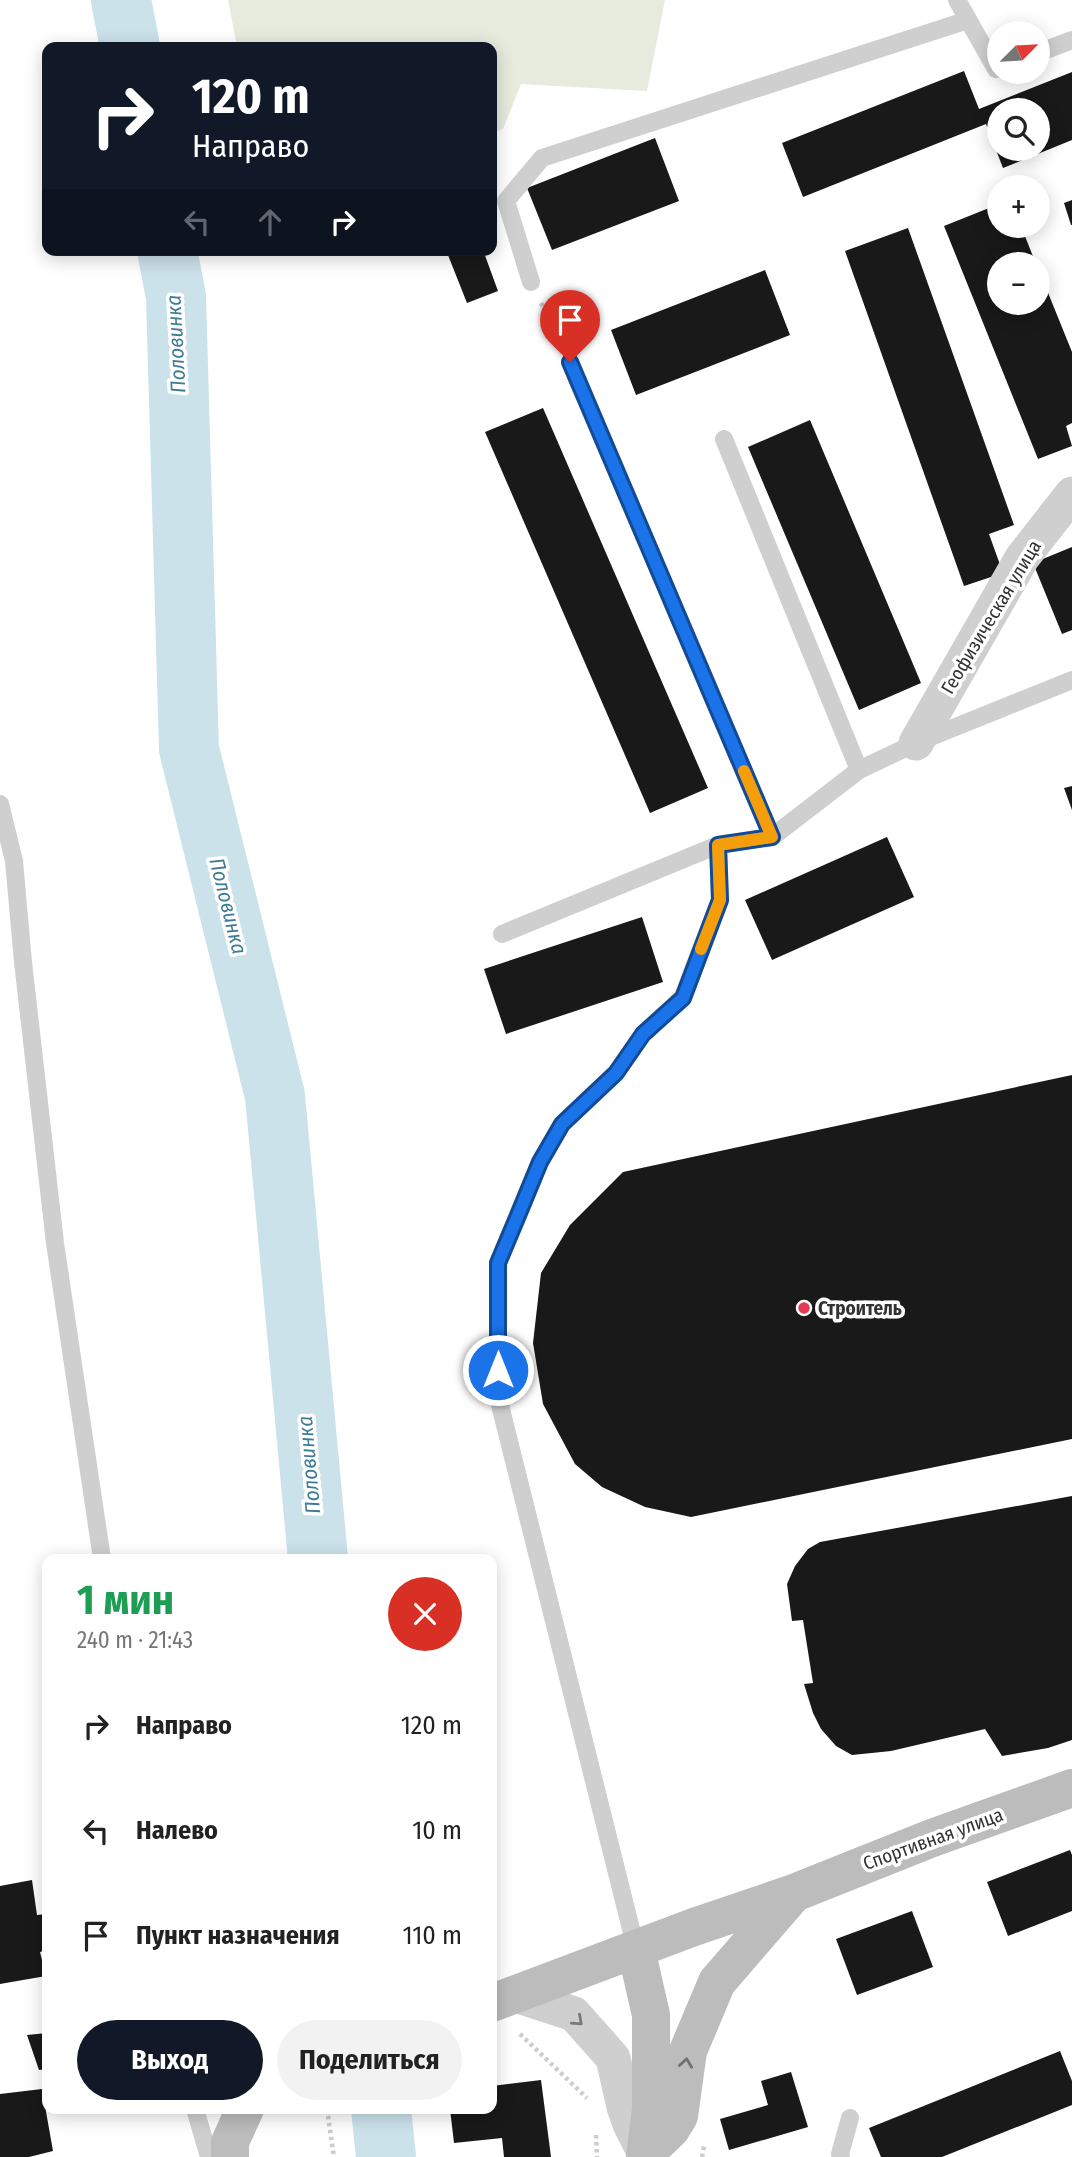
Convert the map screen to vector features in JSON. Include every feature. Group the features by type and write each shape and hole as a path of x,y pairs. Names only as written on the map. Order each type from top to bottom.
{"street":[{"name":"Геофизическая улица","path":"916,743 1022,558 1072,494"},
{"name":"Спортивная улица","path":"504,2008 636,1949 794,1893 919,1843 1072,1788"},
{"path":"645,2156 671,2129 679,2116 688,2051 717,1982 794,1893"},
{"path":"636,1949 650,2015 651,2109 645,2156"},
{"path":"504,2008 574,2014 613,2058 630,2124 645,2156"},
{"path":"230,2157 230,2142 243,2114"}],"lane":[{"path":"957,0 987,53"},
{"path":"531,282 506,201 542,158 968,20"},
{"path":"1050,48 1072,40"},
{"path":"570,362 772,837"},
{"path":"724,439 859,770"},
{"path":"502,934 718,845 772,837 859,770 916,743 1072,680"},
{"path":"0,804 14,860 55,1242 101,1554"},
{"path":"636,1949 498,1397 498,1263 540,1162 562,1124 616,1073 643,1034 683,998 720,900 718,845"},
{"path":"196,2114 209,2157"},
{"path":"841,2157 850,2118"}],"path":[{"path":"531,282 570,362"},
{"path":"504,2008 594,2104"},
{"path":"328,2114 334,2157"}],"shaded area":[{"path":"228,0 665,0 647,91 521,84 503,129 497,131 497,42 236,42"}],"building":[{"path":"964,71 979,109 987,106 987,127 986,124 803,197 782,143"},
{"path":"1072,72 1072,140 1050,149 1050,98 1007,98 1042,84 1050,84 1050,81"},
{"path":"655,138 679,201 552,250 527,188"},
{"path":"1000,161 1020,161 1003,168"},
{"path":"1072,200 1072,225 1071,225 1064,203"},
{"path":"987,209 987,238 1026,238 1031,252 987,252 987,315 1050,315 1050,298 1072,352 1072,423 1066,426 1072,446 1038,459 944,226"},
{"path":"908,228 1014,525 989,534 1003,573 964,586 845,251"},
{"path":"448,256 485,256 498,291 467,303"},
{"path":"765,270 790,335 636,395 611,330"},
{"path":"543,408 708,788 650,813 485,432"},
{"path":"810,420 921,683 859,710 748,447"},
{"path":"1072,547 1072,630 1062,634 1033,563"},
{"path":"1072,786 1072,810 1064,788"},
{"path":"887,837 914,897 772,960 745,900"},
{"path":"642,917 663,982 506,1034 484,969"},
{"name":"Строитель","path":"1072,1075 1072,1439 691,1517 645,1507 602,1487 575,1464 543,1404 533,1343 541,1273 570,1225 623,1172"},
{"path":"1072,1496 1072,1740 1048,1748 1002,1756 985,1729 891,1751 852,1755 836,1746 821,1729 813,1713 804,1684 813,1683 803,1620 792,1621 787,1584 795,1566 808,1549 820,1542"},
{"path":"1070,1850 1072,1911 1008,1936 987,1882"},
{"path":"32,1880 37,1915 42,1914 42,1977 0,1984 0,1886"},
{"path":"912,1911 933,1967 857,1995 836,1939"},
{"path":"42,2034 42,2070 39,2070 27,2035"},
{"path":"1060,2051 1072,2081 1072,2105 942,2157 881,2157 869,2128"},
{"path":"791,2072 808,2127 729,2150 720,2119 768,2105 761,2081"},
{"path":"541,2080 551,2157 504,2157 502,2138 454,2143 451,2114 497,2114 497,2085"},
{"path":"42,2089 42,2114 46,2114 53,2151 29,2157 0,2157 0,2094"}],"waterway":[{"name":"Половинка","path":"121,0 129,42"},
{"name":"Половинка","path":"168,256 176,297 189,749 275,1096 318,1554"},
{"name":"Половинка","path":"382,2114 386,2157"}],"slow traffic":[{"path":"701,949 720,900 718,845 772,837 744,771"}],"place":[{"name":"Строитель","path":"804,1308"}],"route":[{"path":"498,1370 498,1263 540,1162 562,1124 616,1073 643,1034 683,998 720,900 718,845 772,837 570,362"}]}
